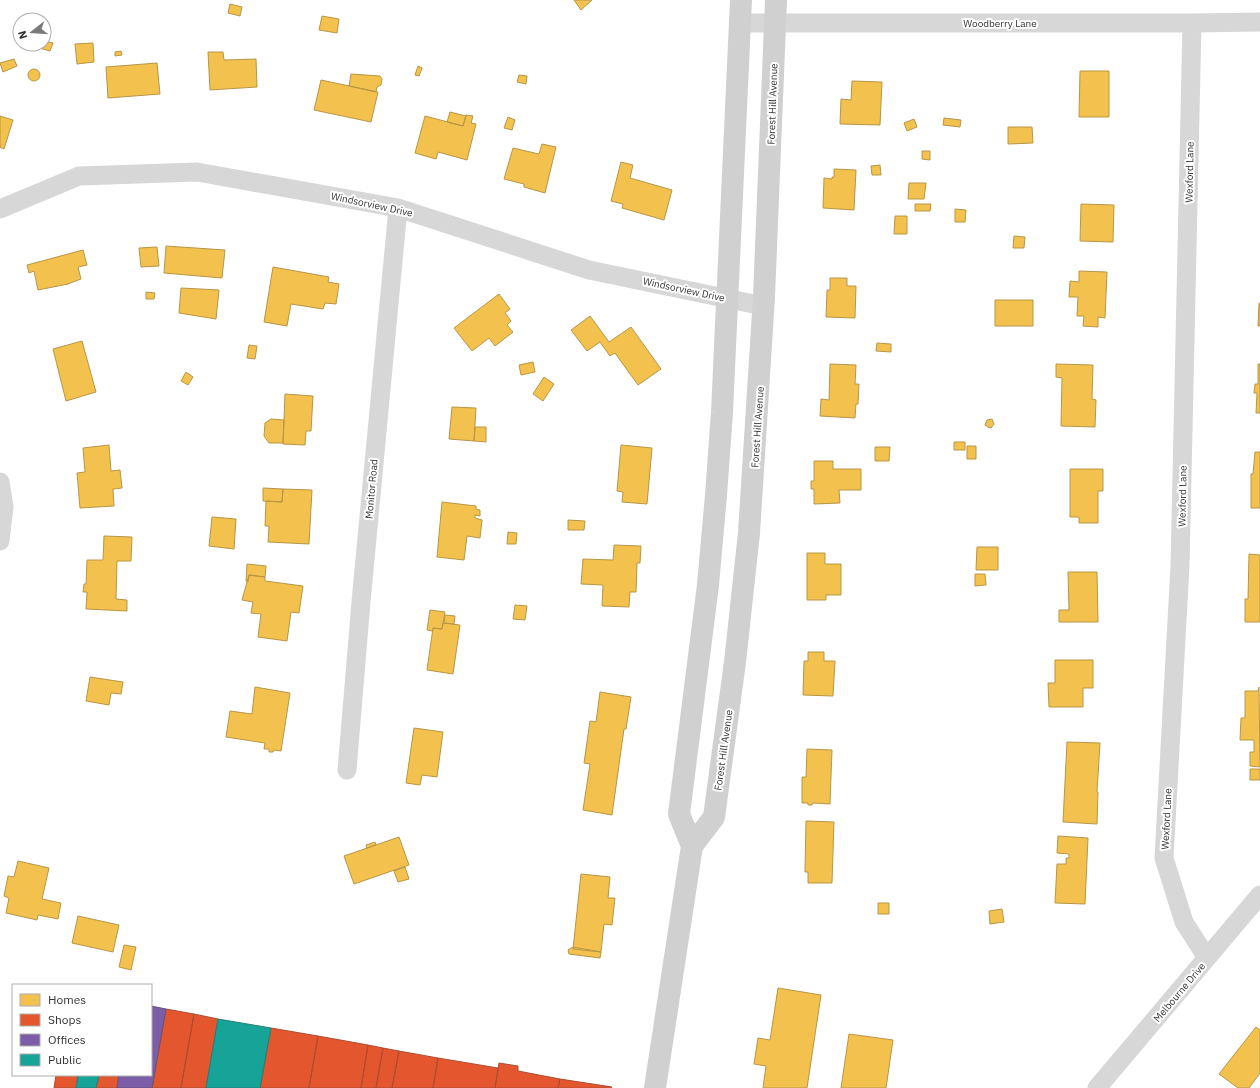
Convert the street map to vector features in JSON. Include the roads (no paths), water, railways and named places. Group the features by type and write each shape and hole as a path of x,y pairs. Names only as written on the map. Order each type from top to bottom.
{"main road":[{"path":"692,846 679,814 708,585 716,496 741,0"},
{"name":"Forest Hill Avenue","path":"655,1088 692,846 714,817 735,662 749,533 763,306 776,0"}],"street":[{"name":"Woodberry Lane","path":"740,23 1260,22"},
{"name":"Wexford Lane","path":"1192,23 1180,566 1164,858 1184,922 1207,958"},
{"name":"Windsorview Drive","path":"0,209 79,176 197,172 398,208 589,270 763,306"},
{"name":"Monitor Road","path":"347,770 361,594 398,208"},
{"path":"0,482 4,507 0,541"},
{"name":"Melbourne Drive","path":"1097,1088 1260,895"}]}
